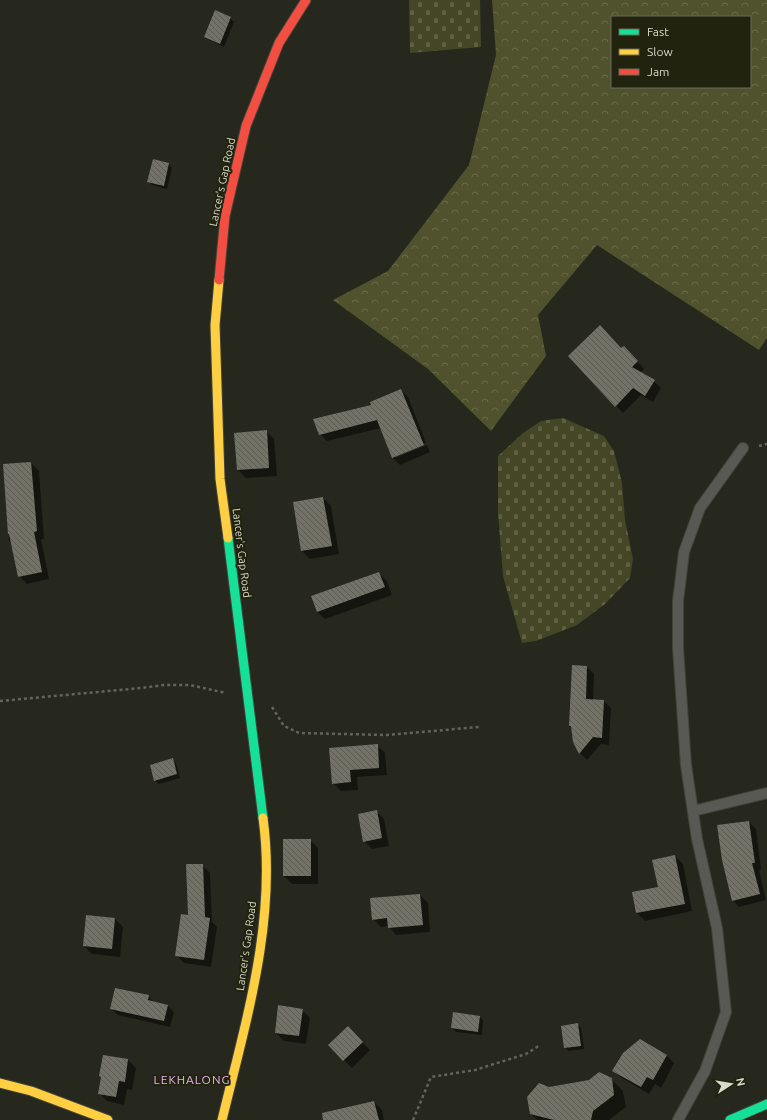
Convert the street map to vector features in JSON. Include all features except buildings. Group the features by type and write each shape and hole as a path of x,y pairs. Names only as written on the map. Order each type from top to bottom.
{"main road":[{"name":"Lancer's Gap Road","path":"222,1120 250,1004 264,926 266,884 264,822 220,480 216,317 224,216 246,126 279,43 306,0"},
{"path":"0,1083 31,1091 108,1120"},
{"path":"730,1120 767,1104"}],"lane":[{"path":"678,1120 705,1071 726,1012 717,928 697,840 686,765 678,648 678,601 684,552 700,508 743,448"},
{"path":"693,811 767,793"}],"path":[{"path":"0,701 141,688 164,684 190,686 248,697"},
{"path":"272,706 284,726 299,733 387,735 479,726"},
{"path":"413,1120 431,1077 475,1070 526,1054 540,1045"}],"green space":[{"path":"409,0 480,0 481,47 410,53"},
{"path":"492,0 767,0 767,338 759,350 597,245 538,315 546,356 491,431 428,369 333,300 388,271 469,165 496,55"},
{"path":"563,418 604,436 614,451 622,483 625,520 633,559 630,578 605,604 577,625 536,641 522,643 503,576 498,512 498,456 523,433 541,421"}],"traffic: fast":[{"path":"228,538 263,818"},
{"path":"730,1120 767,1104"}],"traffic: slow":[{"path":"219,280 215,325 220,479 228,538"},
{"path":"222,1120 249,1008 263,932 266,894 266,856 263,818"},
{"path":"0,1083 31,1091 108,1120"}],"traffic: jam":[{"path":"219,280 225,216 246,126 279,43 306,0"}],"district":[{"name":"LEKHALONG","path":"192,1080"}]}
